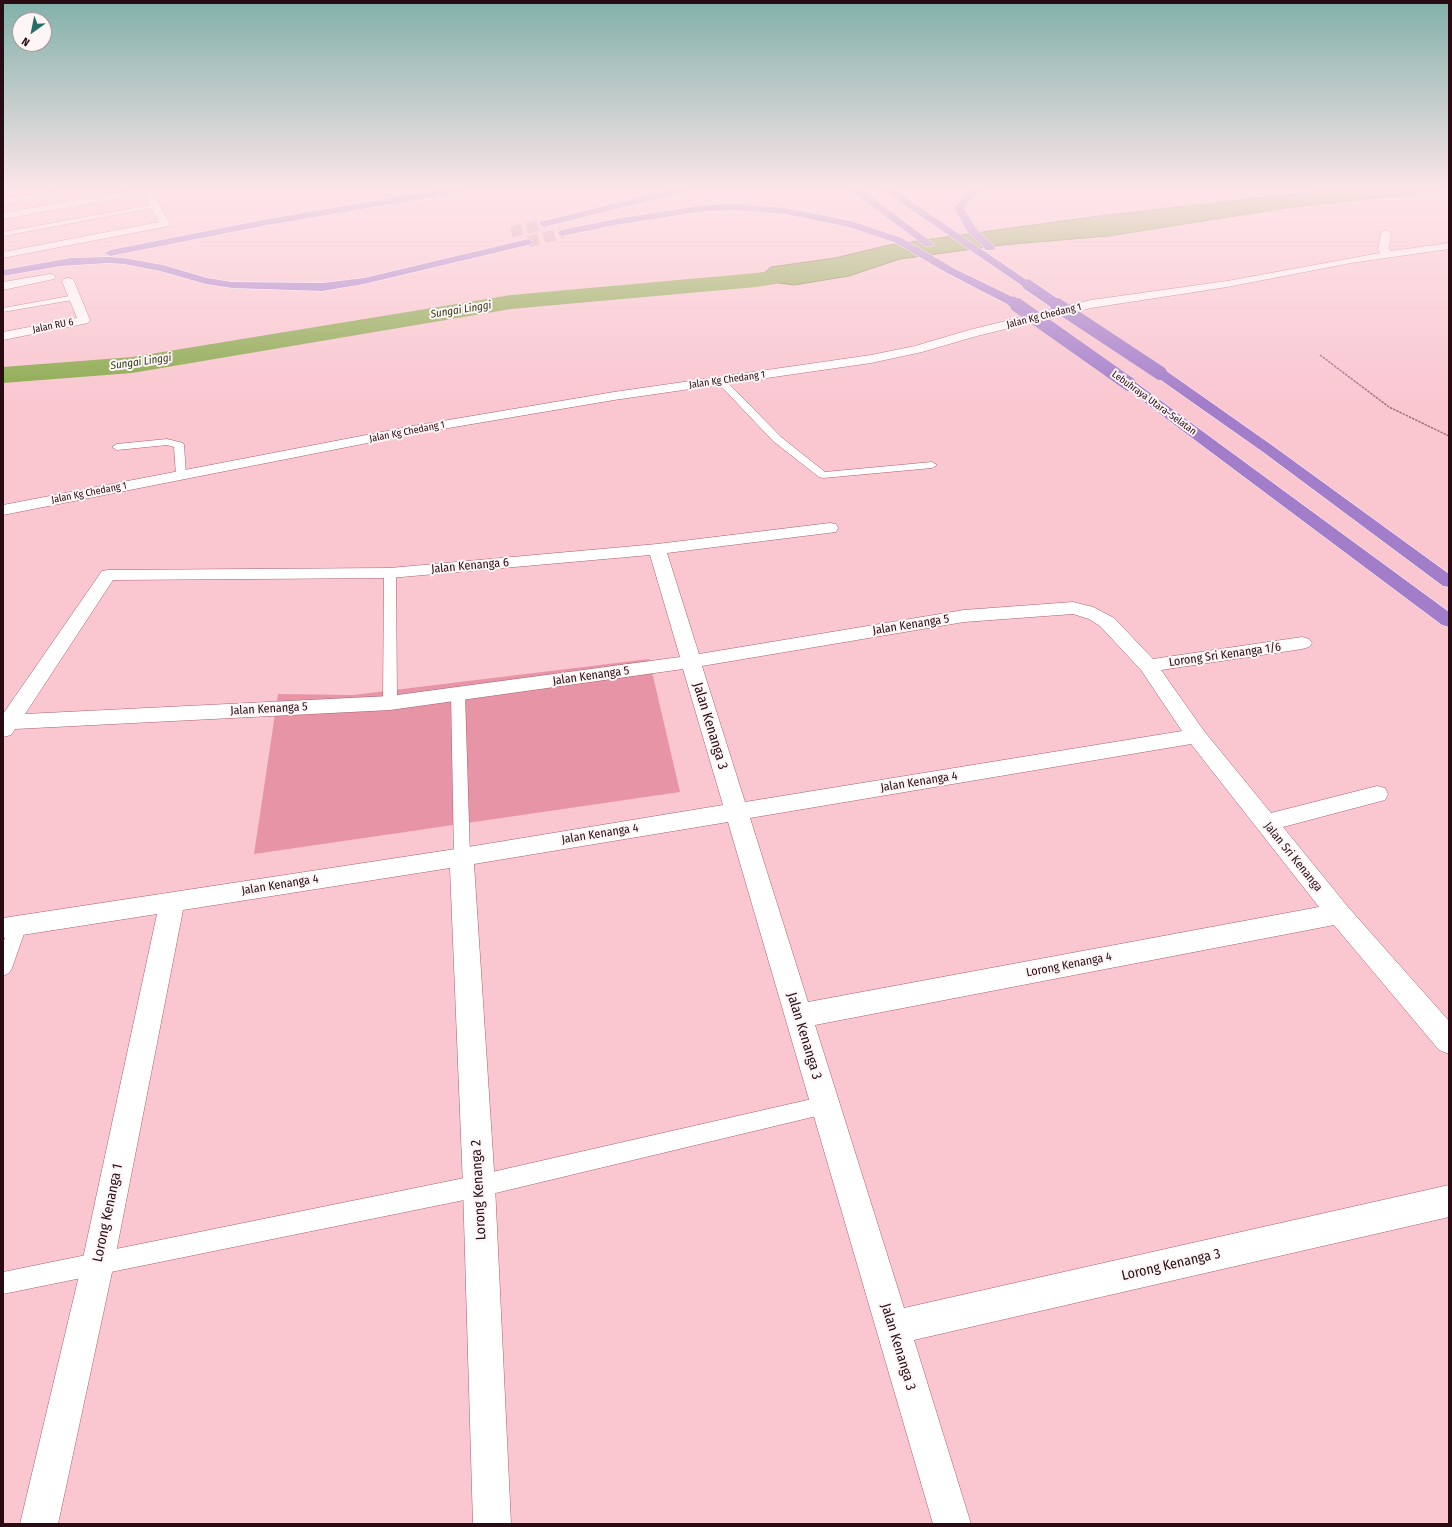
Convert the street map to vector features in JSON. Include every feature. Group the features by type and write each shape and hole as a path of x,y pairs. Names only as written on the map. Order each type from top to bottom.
{"highway":[{"path":"3,263 19,260"},
{"path":"3,273 39,260"},
{"path":"112,260 136,262 163,268 206,281 232,285 278,288 322,287 364,281 451,260"},
{"path":"154,260 163,268"},
{"path":"933,260 1013,302"},
{"name":"Lebuhraya Utara–Selatan","path":"953,260 1128,384 1449,622"},
{"path":"992,260 1160,373 1268,449 1449,582"},
{"path":"1003,260 1028,285"},
{"path":"179,262 185,266 214,272 260,275"}],"street":[{"name":"Jalan Kg Chedang 1","path":"3,510 413,430 614,396 871,359 917,349 973,333 1091,304 1226,284 1350,260"},
{"path":"3,286 50,277"},
{"name":"Jalan RU 6","path":"3,336 84,320 68,281"},
{"name":"Jalan Kenanga 6","path":"6,726 108,575 390,573 657,549 830,528"},
{"name":"Jalan Kenanga 3","path":"657,549 952,1524"},
{"name":"Jalan Kenanga 5","path":"6,726 390,703 691,662 964,616 1073,608 1096,615 1107,622 1148,666"},
{"name":"Lorong Sri Kenanga 1/6","path":"1148,666 1302,643"},
{"name":"Jalan Sri Kenanga","path":"1148,666 1196,736 1265,823 1339,914 1449,1041"},
{"name":"Jalan Kenanga 4","path":"10,926 462,857 1196,736"},
{"path":"1265,823 1377,794"},
{"name":"Lorong Kenanga 2","path":"462,857 479,1186 492,1524"},
{"name":"Lorong Kenanga 1","path":"39,1524 98,1263 172,902"},
{"name":"Lorong Kenanga 4","path":"798,1016 1339,914"},
{"name":"Lorong Kenanga 3","path":"892,1328 1449,1201"}],"lane":[{"path":"3,310 75,297"},
{"path":"721,380 777,439 823,475 932,466"},
{"path":"117,447 167,442 179,445 181,475"},
{"path":"390,573 390,703"},
{"path":"458,694 462,857"},
{"path":"3,968 10,926"},
{"path":"3,1283 479,1186 825,1105"}],"path":[{"path":"1320,355 1389,407 1449,436"}],"shaded area":[{"path":"819,260 896,260 849,276 794,285 756,280 771,267"},
{"path":"649,659 680,792 254,854 278,694 353,695"}],"waterway":[{"name":"Sungai Linggi","path":"3,375 132,365 511,302 756,280 817,271"}]}
